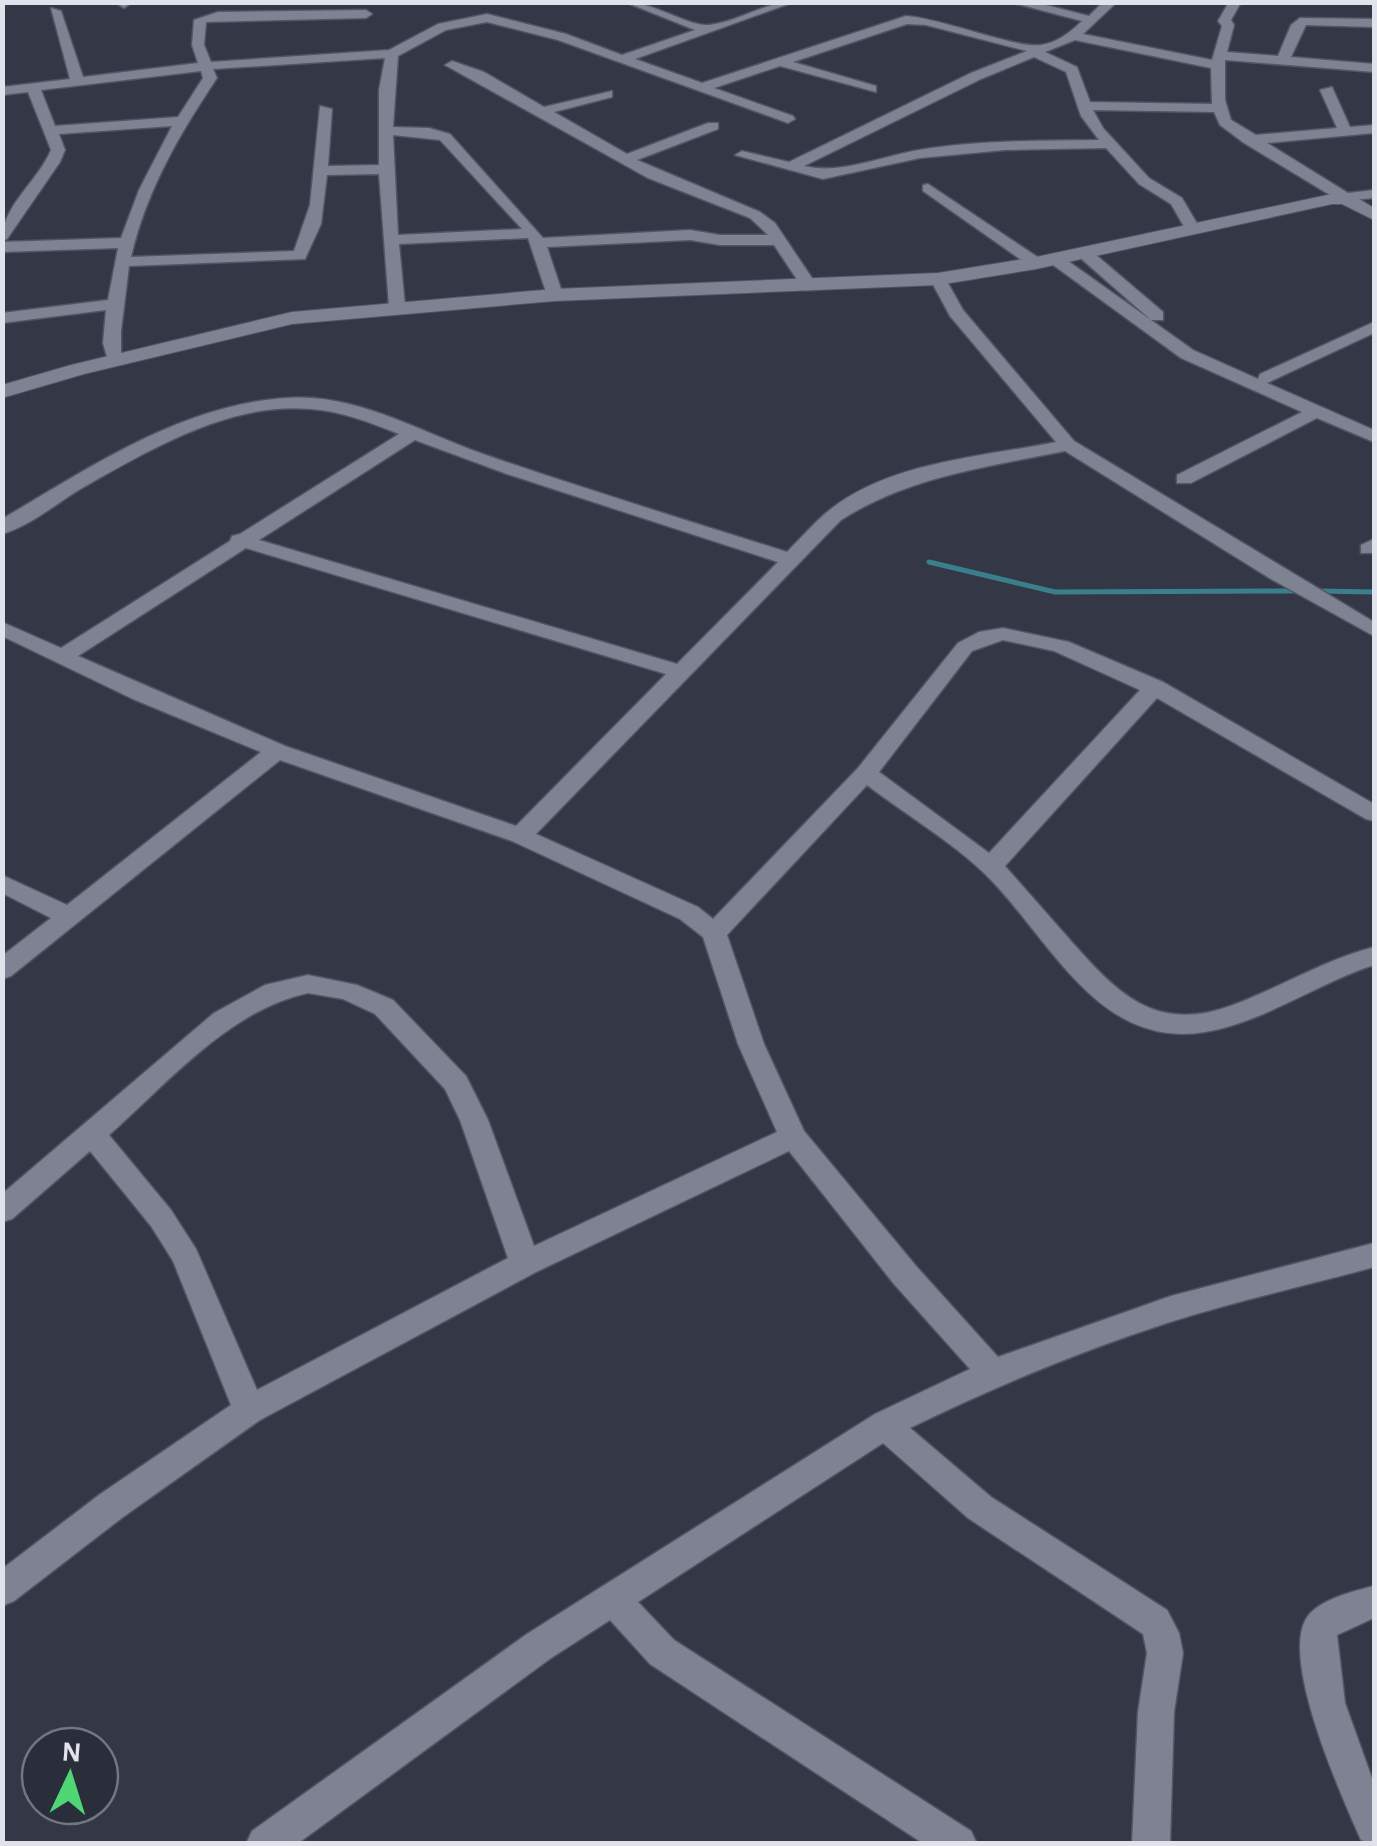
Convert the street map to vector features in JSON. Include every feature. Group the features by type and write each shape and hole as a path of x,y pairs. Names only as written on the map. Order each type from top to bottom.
{"street":[{"path":"632,2 707,30"},
{"path":"658,12 678,2"},
{"path":"622,59 788,2"},
{"path":"1016,2 1092,20"},
{"path":"788,168 976,76 1074,36 1111,2"},
{"path":"1234,2 1224,20 1228,25 1216,108 1225,122 1374,215"},
{"path":"1304,2 1304,21"},
{"path":"55,11 77,80"},
{"path":"115,360 111,350 114,304 124,244 149,182 210,78 198,45 200,20 366,14"},
{"path":"2,91 206,66 392,54 459,14 509,20 788,120"},
{"path":"700,88 906,20 1036,51 1072,70 1098,131 1144,181 1177,201 1191,227"},
{"path":"1283,60 1297,25 1304,21 1374,22"},
{"path":"1074,36 1221,61 1283,60 1374,68"},
{"path":"392,54 386,90 386,169 398,306"},
{"path":"780,62 871,89"},
{"path":"452,65 479,75 653,175 755,215 780,240 810,286"},
{"path":"2,236 10,220 38,187 58,150 34,87"},
{"path":"1326,90 1344,131"},
{"path":"543,111 608,94"},
{"path":"1085,106 1216,108"},
{"path":"120,262 298,256 314,216 321,171 319,142 326,109"},
{"path":"53,130 183,120"},
{"path":"626,160 713,126"},
{"path":"1249,140 1374,129"},
{"path":"386,131 444,136 536,238 556,295"},
{"path":"742,155 823,176 920,154 1005,146 1112,144"},
{"path":"321,171 386,169"},
{"path":"928,188 1187,354 1374,437"},
{"path":"2,392 115,360 292,318 556,295 938,279 1374,194"},
{"path":"391,240 690,235 720,240 780,240"},
{"path":"2,248 124,244"},
{"path":"1083,252 1173,330 1266,378 1374,426"},
{"path":"938,279 956,312 1068,445 1374,630"},
{"path":"2,318 114,304"},
{"path":"1266,378 1374,327"},
{"path":"2,528 96,472 202,423 286,403 324,404 792,560"},
{"path":"1184,480 1318,411"},
{"path":"62,656 239,540 410,435"},
{"path":"520,836 834,516 860,496 885,486 1068,445"},
{"path":"239,540 681,672"},
{"path":"2,628 141,694 277,751 520,836 689,913 714,933 751,1044 793,1137 905,1275 993,1372"},
{"path":"714,933 866,773 966,646 983,636 1032,637 1075,651 1154,687 1256,742 1374,814"},
{"path":"990,866 1154,687"},
{"path":"2,970 277,751"},
{"path":"866,773 990,866 1102,993 1141,1018 1208,1024 1234,1017 1374,956"},
{"path":"2,882 71,916"},
{"path":"2,1211 224,1020 274,991 308,984 348,991 384,1007 456,1083 474,1120 525,1263"},
{"path":"93,1135 161,1218 186,1257 248,1410"},
{"path":"2,1590 111,1506 248,1410 525,1263 793,1137"},
{"path":"264,1844 522,1657 886,1424 993,1372 1171,1310 1374,1254"},
{"path":"886,1424 916,1459 964,1498 1140,1612 1162,1633 1165,1653 1156,1712 1151,1844"},
{"path":"614,1600 662,1652 958,1844"},
{"path":"1374,1602 1353,1608 1320,1626 1317,1658 1329,1707 1374,1827"}],"waterway":[{"path":"929,562 1055,592 1300,591"},
{"path":"1317,591 1374,592"}]}
